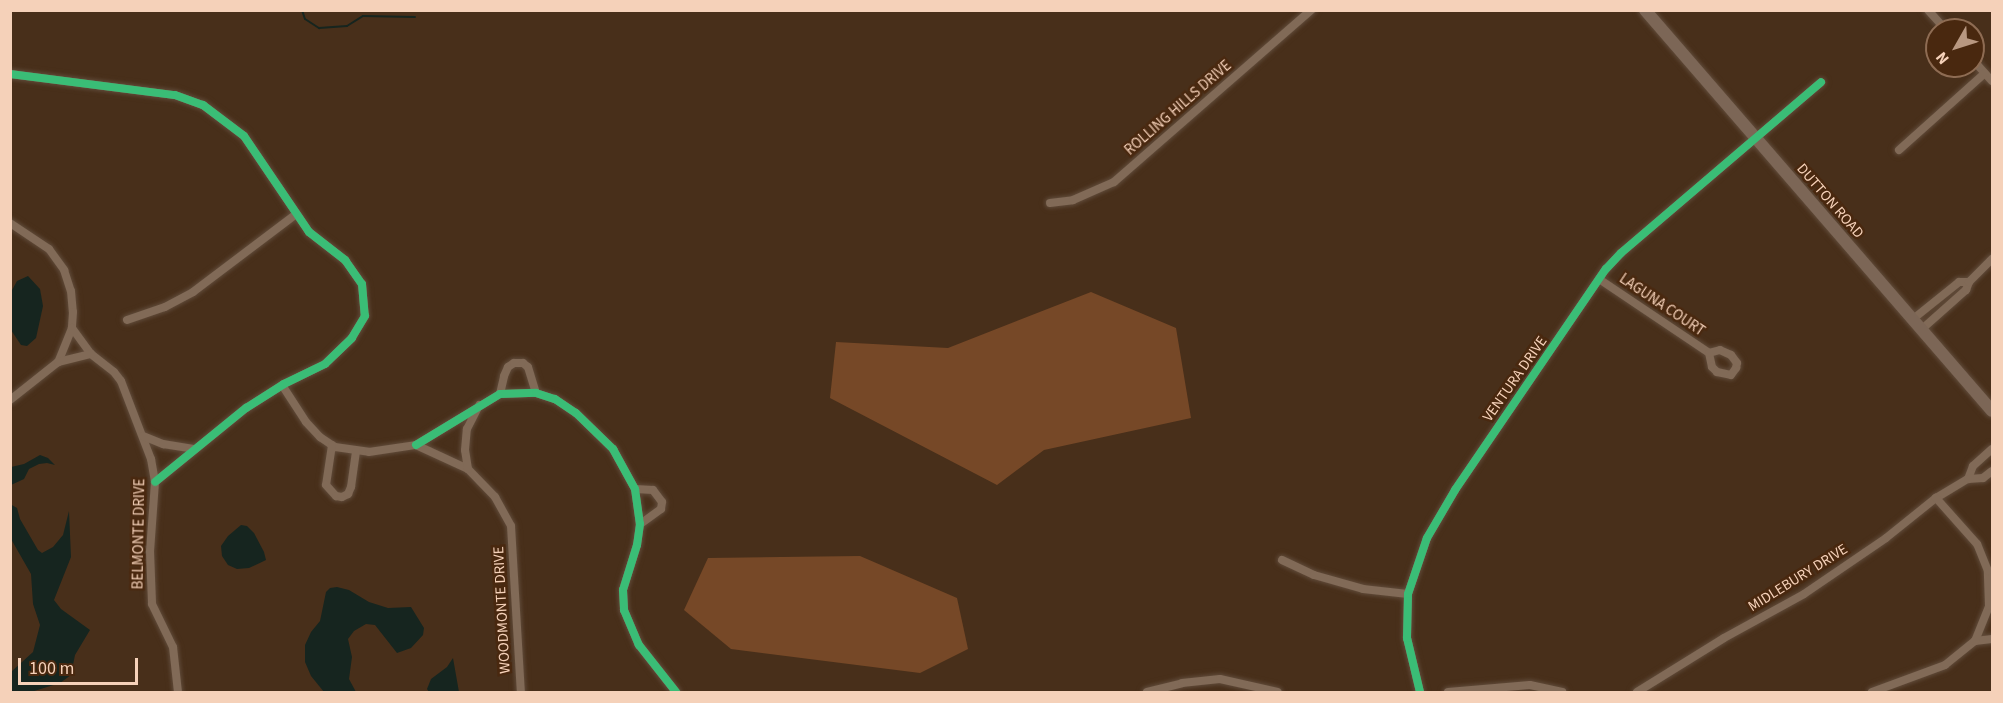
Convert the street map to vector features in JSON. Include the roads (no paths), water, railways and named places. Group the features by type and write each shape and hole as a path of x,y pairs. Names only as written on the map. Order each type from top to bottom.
{"street":[{"name":"ROLLING HILLS DRIVE","path":"1050,203 1073,200 1114,182 1311,10"},
{"name":"DUTTON ROAD","path":"1645,10 1992,411"},
{"path":"1985,73 1992,81"},
{"path":"10,74 175,95 203,105 244,135 309,232 345,260 362,284 365,316 352,338 325,364 282,385 246,408 155,482"},
{"path":"1899,150 1979,78"},
{"name":"VENTURA DRIVE","path":"1420,693 1407,638 1408,594 1427,538 1455,490 1599,279 1621,253 1821,82"},
{"path":"127,320 165,307 194,292 296,214"},
{"path":"10,222 49,249 64,270 71,291 72,328 57,362"},
{"path":"1922,330 1966,290 1969,282 1992,259"},
{"name":"LAGUNA COURT","path":"1599,279 1709,353"},
{"path":"1913,319 1959,282 1969,282"},
{"name":"BELMONTE DRIVE","path":"72,328 91,354 121,381 143,436 155,482 150,551 152,604 173,647 178,693"},
{"path":"10,400 57,362 91,354"},
{"path":"500,394 508,367 514,363 523,363 528,367 536,393"},
{"path":"282,385 306,422 320,437 332,445 356,451 388,451 416,445 500,394 536,393 555,399 576,413 613,449 635,489 640,524 637,545 623,590 624,610 639,645 675,692"},
{"path":"468,469 465,450 467,429 479,405"},
{"path":"143,436 163,444 194,449"},
{"path":"332,445 326,485 336,496 342,497 348,494 356,451"},
{"name":"WOODMONTE DRIVE","path":"416,445 468,469 495,497 511,526 521,693"},
{"name":"MIDLEBURY DRIVE","path":"1968,479 1972,466 1992,449"},
{"name":"MIDLEBURY DRIVE","path":"1637,693 1724,638 1804,594 1886,538 1936,498 1968,479 1983,478 1992,471"},
{"path":"635,489 653,490 662,502 661,509 640,524"},
{"path":"1872,693 1945,665 1974,641 1989,606 1990,572 1977,544 1936,498"},
{"path":"1282,560 1314,575 1363,589 1408,594"},
{"path":"1974,641 1992,639"},
{"path":"1147,693 1182,682 1220,679 1278,693"},
{"path":"1448,693 1530,685 1562,693"}],"waterway":[{"path":"302,10 305,19 319,28 347,26 363,16 415,17"}]}
